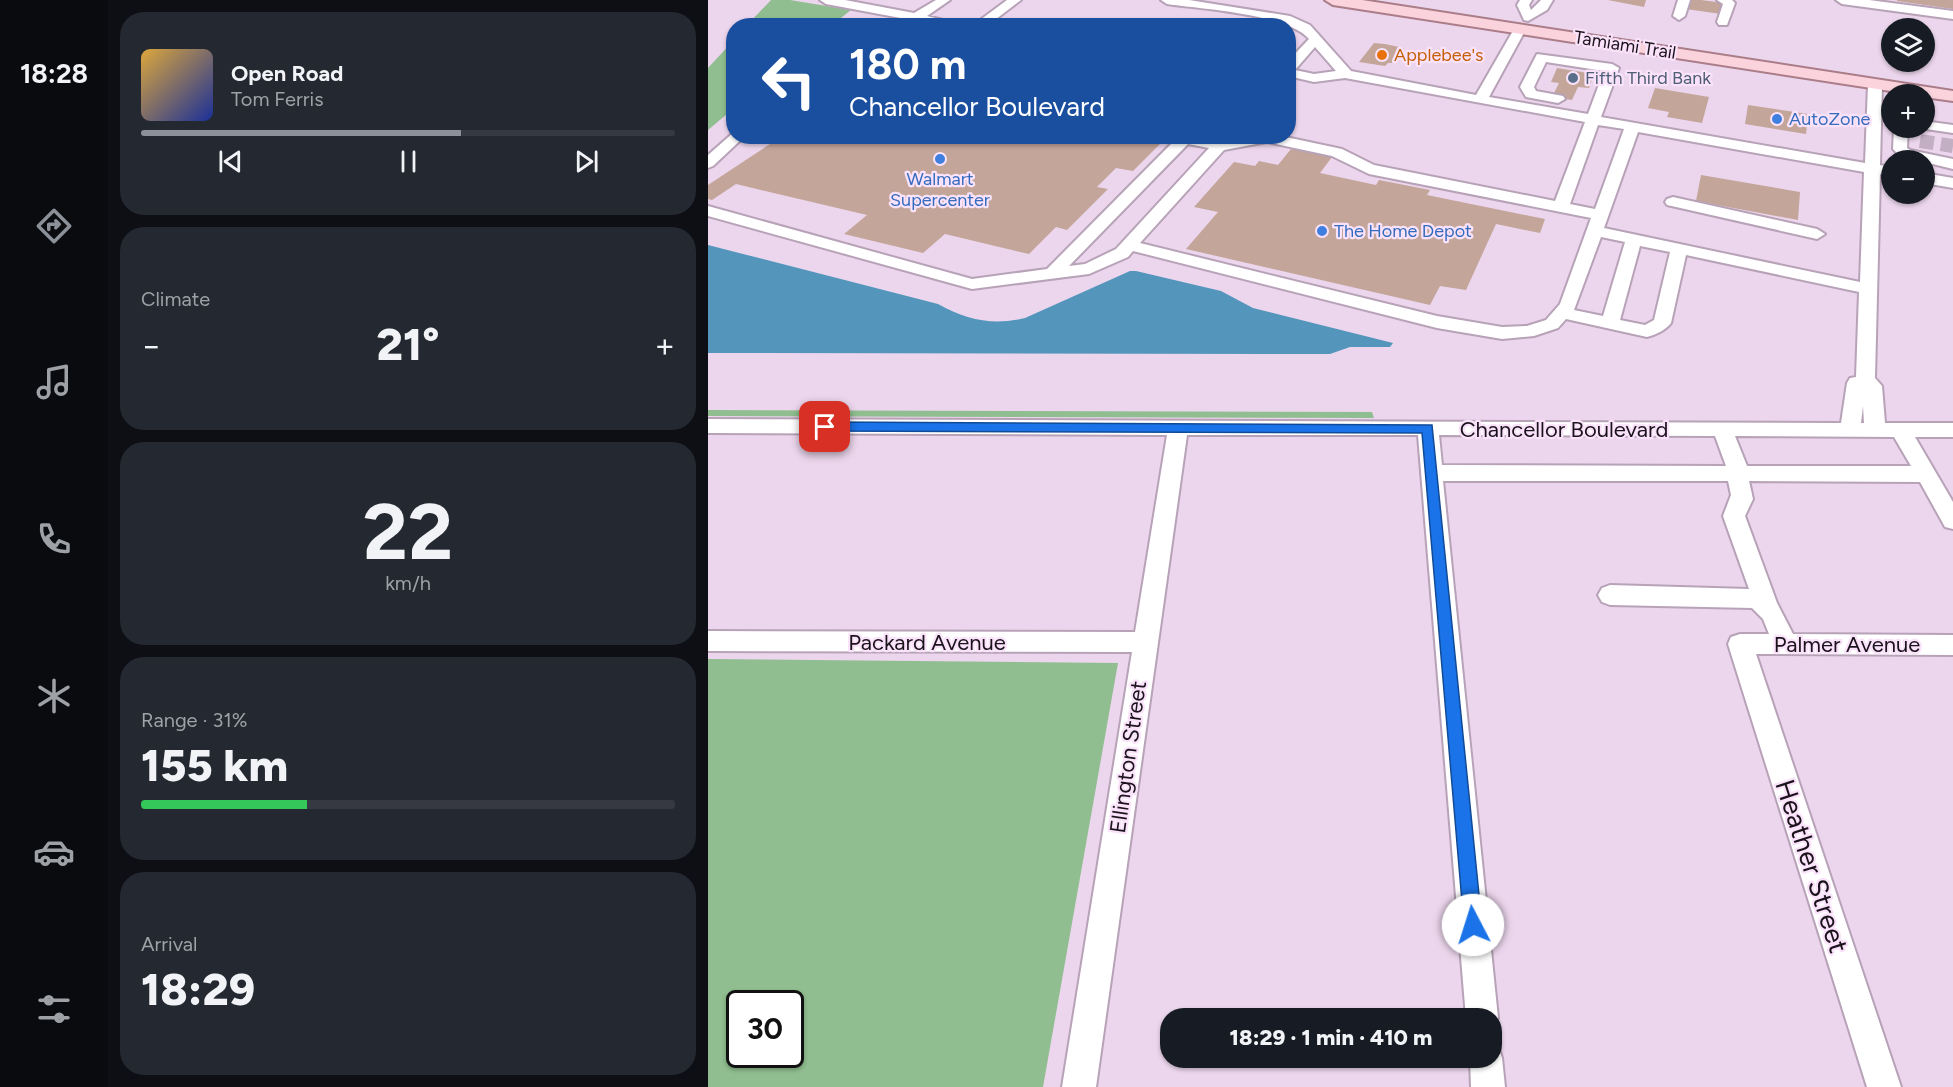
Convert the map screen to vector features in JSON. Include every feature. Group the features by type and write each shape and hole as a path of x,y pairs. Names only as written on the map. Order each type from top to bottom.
{"main road":[{"name":"Tamiami Trail","path":"1333,0 1524,23 1953,82"},
{"name":"Tamiami Trail","path":"1418,0 1524,23 1811,74 1953,94"},
{"path":"1811,74 1854,77 1953,94"}],"street":[{"path":"826,0 922,18"},
{"path":"917,17 944,0"},
{"path":"989,18 1015,0"},
{"path":"1167,0 1274,18"},
{"path":"1524,23 1523,5 1526,0"},
{"path":"1480,100 1524,23 1543,7 1547,0"},
{"path":"1679,16 1684,0"},
{"path":"1723,0 1729,3 1723,22"},
{"path":"1842,0 1953,15"},
{"path":"1296,28 1306,28 1346,74"},
{"path":"1296,62 1316,39"},
{"path":"1528,101 1527,87 1542,57 1612,68 1561,207"},
{"path":"1296,73 1314,78 1346,74 1480,100 1528,101 1596,113 1632,127 1881,170"},
{"path":"1865,381 1875,84"},
{"path":"1873,117 1881,118"},
{"path":"1129,245 1437,322 1502,333 1528,332 1552,324 1568,305 1632,127"},
{"path":"1935,127 1953,129"},
{"path":"1901,138 1900,149 1905,153 1953,164"},
{"path":"1914,138 1920,141"},
{"path":"708,163 729,144"},
{"path":"1053,273 1174,144"},
{"path":"708,211 972,284 1089,269 1122,254 1221,144"},
{"path":"1296,144 1337,152 1369,169 1561,207 1634,239 1868,289"},
{"path":"1935,180 1953,183"},
{"path":"1672,202 1734,214 1770,226 1818,234"},
{"path":"1610,323 1634,239"},
{"path":"1562,313 1647,331 1662,323 1679,249"},
{"path":"1850,429 1857,383 1865,381 1872,386 1875,429"},
{"name":"Chancellor Boulevard","path":"708,426 1953,430"},
{"name":"Ellington Street","path":"1079,1087 1178,428"},
{"path":"1428,428 1481,1008"},
{"path":"1722,429 1743,499 1734,516 1766,604 1772,611 1785,644"},
{"path":"1900,429 1953,521"},
{"path":"1432,472 1926,474"},
{"path":"1610,595 1756,599 1766,604"},
{"name":"Packard Avenue","path":"708,641 1145,642"},
{"name":"Palmer Avenue","path":"1740,644 1953,645"},
{"name":"Heather Street","path":"1740,644 1884,1087"},
{"path":"1487,1068 1488,1087"}],"green space":[{"path":"771,0 790,0 851,10 841,18 754,18"},
{"path":"726,49 726,115 708,130 708,68"},
{"path":"708,410 1372,412 1374,418 708,416"},
{"path":"708,659 1118,663 1043,1087 708,1087"}],"water":[{"path":"708,245 938,304 959,314 980,320 1002,321 1025,318 1130,271 1136,271 1221,291 1253,308 1393,343 1390,347 1350,347 1330,354 708,353"}],"building":[{"path":"1608,0 1646,0 1644,7"},
{"path":"1689,0 1724,3 1721,14 1686,9"},
{"path":"1953,0 1953,9 1897,1"},
{"name":"Applebee's","path":"1374,43 1404,48 1392,63 1385,66 1359,62"},
{"name":"Fifth Third Bank","path":"1557,68 1594,74 1589,88 1578,87 1572,100 1552,97 1559,83 1551,82"},
{"path":"1655,88 1709,97 1702,123 1667,117 1669,112 1648,108"},
{"name":"AutoZone","path":"1748,105 1808,114 1806,134 1745,124"},
{"path":"770,144 1160,144 1133,171 1116,168 1097,187 1108,189 1067,230 1056,227 1029,254 945,234 923,253 844,234 867,215 736,184 712,200 708,199 708,185"},
{"name":"The Home Depot","path":"1291,149 1332,157 1320,173 1376,185 1379,180 1430,190 1427,195 1545,219 1540,233 1496,224 1466,290 1440,286 1430,305 1186,249 1218,212 1194,207 1234,162 1255,166 1259,161 1278,165"},
{"path":"1701,175 1800,192 1798,220 1696,201"}],"tunnel":[{"path":"1920,141 1953,146"}],"place":[{"name":"Applebee's","path":"1382,55"},
{"name":"Fifth Third Bank","path":"1573,78"},
{"name":"AutoZone","path":"1777,119"},
{"name":"Walmart Supercenter","path":"940,159"},
{"name":"The Home Depot","path":"1322,231"}],"route":[{"path":"825,427 1428,428 1473,925"}]}
